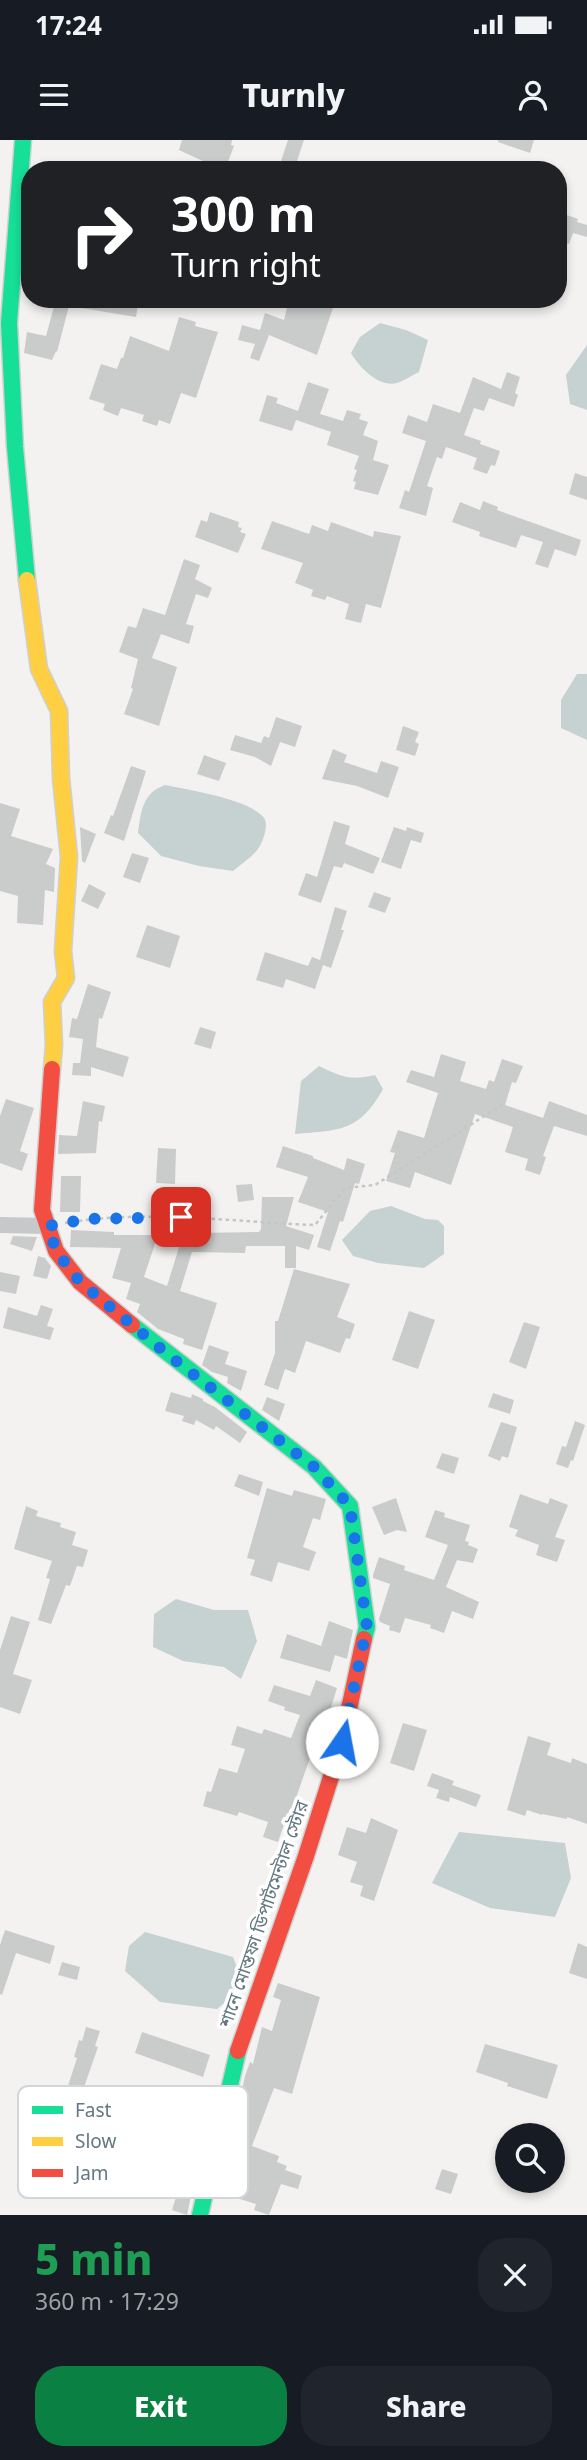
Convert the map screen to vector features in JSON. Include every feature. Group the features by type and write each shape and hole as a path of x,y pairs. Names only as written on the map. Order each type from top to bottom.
{"street":[{"name":"শানে মোস্তফা ডিপার্টমেন্টাল স্টোর","path":"21,161 23,140"},
{"name":"শানে মোস্তফা ডিপার্টমেন্টাল স্টোর","path":"21,166 9,323 15,447 29,598 39,669 60,711 61,778 69,857 63,951 66,978 52,1002 54,1045 47,1112 43,1210 56,1251 80,1282 171,1357 314,1467 350,1506 367,1627 338,1754 306,1856 238,2049 230,2086"},
{"path":"0,1225 48,1226"}],"path":[{"path":"48,1226 87,1219 200,1217 315,1225 345,1188 375,1185 505,1103"}],"shaded area":[{"path":"380,323 428,340 419,372 390,384 370,375 359,364 351,353 360,337"},
{"path":"587,345 587,410 570,404 566,375"},
{"path":"577,674 587,674 587,740 561,728 561,700"},
{"path":"165,785 218,796 257,811 264,818 266,825 258,849 233,871 161,856 138,833 147,798 157,788"},
{"path":"319,1066 346,1077 375,1075 383,1089 365,1114 347,1126 295,1134 301,1081"},
{"path":"391,1206 425,1219 438,1220 444,1226 444,1254 424,1268 378,1263 353,1256 342,1240 370,1211"},
{"path":"176,1599 214,1610 248,1610 257,1641 241,1679 224,1667 183,1661 153,1647 154,1614"},
{"path":"459,1832 565,1843 571,1878 555,1917 490,1908 432,1883"},
{"path":"145,1932 233,1957 238,1970 234,1995 217,2009 160,2002 125,1971 129,1946"}],"building":[{"path":"182,140 232,140 231,145 234,146 228,161 203,161 179,150"},
{"path":"288,140 304,140 297,161 281,161"},
{"path":"498,140 534,140 530,153"},
{"path":"567,215 587,225 587,237 573,233 569,244"},
{"path":"54,308 68,308 57,352 52,360 24,353 27,332 46,336"},
{"path":"81,308 138,308 136,317"},
{"path":"287,308 333,308 317,355 269,335 259,361 250,358 255,344 238,340 242,325 260,330 265,313 284,320"},
{"path":"179,317 196,322 195,326 218,332 196,398 181,393 170,424 159,420 157,426 142,421 144,415 121,408 118,416 103,410 105,404 89,399 101,364 117,369 130,336 169,351"},
{"path":"507,372 520,377 514,407 489,398 484,411 474,408 464,435 500,451 495,466 491,465 487,474 473,469 477,458 446,447 442,459 437,457 427,486 433,488 426,516 399,508 405,490 409,492 426,441 402,433 408,415 427,422 433,404 460,413 473,377 501,389"},
{"path":"308,382 329,389 320,414 343,421 347,410 361,414 359,419 368,422 363,435 378,441 373,460 389,465 378,495 354,489 356,482 353,481 357,470 354,469 359,456 327,445 331,432 296,420 292,431 259,421 267,395 278,398 276,403 298,411"},
{"path":"575,473 587,477 587,500 569,494"},
{"path":"483,501 498,507 497,510 581,540 576,556 555,549 548,568 535,564 543,542 521,535 516,548 479,536 480,532 452,522 460,502 480,510"},
{"path":"210,512 239,522 238,527 242,528 240,532 246,534 238,553 195,537 201,520 207,522"},
{"path":"272,521 309,534 312,525 328,531 331,522 373,537 374,531 401,536 381,608 366,604 361,623 345,619 349,604 327,596 325,600 311,596 313,590 295,583 303,563 261,549"},
{"path":"184,559 200,565 195,579 212,588 208,598 196,594 186,624 194,626 189,644 161,634 152,658 177,667 159,726 124,714 133,689 131,688 138,659 119,652 128,626 136,628 143,608 165,615"},
{"path":"276,717 302,726 295,747 280,742 271,766 255,757 230,750 235,735 261,743 264,736 269,738"},
{"path":"403,726 419,732 415,742 419,744 415,756 396,750"},
{"path":"333,749 347,755 344,762 377,773 381,761 399,767 388,798 357,786 322,779"},
{"path":"204,755 226,763 219,781 197,774"},
{"path":"131,766 146,771 124,841 104,833"},
{"path":"0,803 20,809 11,836 53,849 46,864 55,868 54,892 45,890 43,925 17,923 18,896 0,891"},
{"path":"334,821 350,826 345,844 380,858 373,874 344,863 342,868 334,866 321,903 298,895 306,873 317,877"},
{"path":"80,827 96,834 85,863 82,861"},
{"path":"394,827 406,831 407,827 424,833 421,843 411,840 401,869 381,862"},
{"path":"132,853 149,858 140,883 123,877"},
{"path":"89,884 106,893 98,909 81,901"},
{"path":"374,892 391,898 385,913 368,907"},
{"path":"335,907 347,911 341,930 344,930 331,968 323,965 315,989 286,979 283,988 256,980 265,952 308,966 312,957 320,960"},
{"path":"147,925 180,936 170,968 136,957"},
{"path":"88,984 111,992 102,1019 99,1018 96,1047 129,1057 123,1077 91,1067 91,1076 72,1075 73,1063 80,1063 83,1039 69,1037 72,1018 77,1019"},
{"path":"200,1027 216,1032 211,1049 194,1044"},
{"path":"441,1054 466,1062 460,1081 486,1089 489,1080 494,1082 502,1059 523,1066 516,1083 512,1082 505,1105 543,1118 549,1101 587,1115 587,1136 554,1126 543,1156 546,1157 540,1175 525,1170 528,1159 505,1152 513,1127 475,1114 451,1185 415,1172 410,1188 386,1181 395,1153 390,1152 398,1130 424,1138 438,1093 406,1082 411,1070 434,1077"},
{"path":"6,1099 34,1108 20,1151 28,1154 22,1171 0,1163 0,1116"},
{"path":"83,1101 105,1106 102,1122 99,1121 96,1153 58,1154 59,1135 77,1136"},
{"path":"283,1146 344,1170 347,1158 365,1164 359,1184 355,1183 343,1222 340,1221 330,1251 317,1247 328,1212 298,1202 308,1177 276,1167"},
{"path":"158,1148 176,1149 175,1184 156,1183"},
{"path":"61,1176 81,1176 80,1212 60,1212"},
{"path":"252,1184 254,1200 238,1202 236,1185"},
{"path":"262,1197 294,1197 286,1226 314,1235 309,1250 296,1246 296,1268 285,1268 285,1246 246,1246 245,1253 192,1252 180,1291 217,1303 202,1350 183,1344 184,1339 158,1329 137,1312 140,1304 126,1299 131,1283 112,1278 121,1248 70,1247 71,1230 114,1232 114,1235 158,1235 144,1277 167,1286 180,1244 171,1243 172,1230 198,1233 259,1232"},
{"path":"13,1236 37,1237 32,1251 10,1244"},
{"path":"38,1256 45,1258 51,1266 47,1279 33,1276"},
{"path":"294,1269 350,1284 337,1317 355,1324 350,1339 346,1338 340,1353 306,1341 295,1373 285,1369 278,1390 264,1385 275,1353 275,1321 278,1321"},
{"path":"0,1272 20,1276 16,1294 0,1291"},
{"path":"41,1305 53,1309 47,1326 54,1328 50,1340 3,1328 8,1307 37,1316"},
{"path":"409,1311 435,1320 418,1369 392,1360"},
{"path":"524,1322 540,1327 526,1369 509,1362"},
{"path":"209,1345 229,1352 225,1364 247,1371 241,1391 227,1383 228,1377 212,1372 202,1365"},
{"path":"171,1392 191,1398 192,1394 203,1399 247,1432 240,1443 216,1426 214,1430 196,1420 194,1425 182,1421 184,1416 165,1411"},
{"path":"493,1393 514,1400 510,1414 488,1407"},
{"path":"267,1397 285,1404 279,1421 262,1410"},
{"path":"575,1421 585,1425 568,1468 556,1464 562,1446 566,1447"},
{"path":"501,1422 517,1427 508,1458 502,1456 500,1461 488,1456"},
{"path":"442,1453 459,1458 454,1474 436,1468"},
{"path":"239,1474 263,1482 259,1496 234,1486"},
{"path":"267,1488 292,1496 294,1490 326,1499 320,1520 313,1518 303,1547 316,1552 309,1571 278,1562 272,1582 250,1575 255,1560 247,1558"},
{"path":"520,1494 548,1504 550,1498 568,1505 555,1537 565,1540 557,1562 536,1555 539,1545 515,1536 518,1530 509,1527"},
{"path":"396,1498 407,1532 397,1530 384,1535 372,1507"},
{"path":"26,1506 38,1511 36,1516 61,1523 60,1527 76,1532 72,1545 88,1550 83,1567 77,1566 70,1586 66,1585 51,1624 38,1620 50,1579 46,1578 52,1561 14,1549"},
{"path":"435,1510 445,1513 444,1517 470,1525 465,1541 478,1549 473,1563 457,1560 446,1587 479,1602 473,1619 452,1611 444,1633 430,1628 431,1625 405,1618 400,1633 389,1630 390,1626 379,1619 390,1584 373,1578 379,1557 405,1566 404,1570 434,1580 448,1545 425,1537"},
{"path":"11,1616 30,1622 13,1674 32,1680 20,1714 0,1707 0,1650"},
{"path":"329,1621 353,1630 347,1659 335,1655 330,1672 280,1658 287,1634 321,1646"},
{"path":"316,1680 337,1688 321,1740 328,1742 322,1762 310,1758 296,1798 309,1803 304,1819 288,1813 278,1842 263,1837 268,1822 239,1812 237,1816 203,1806 207,1791 211,1792 219,1768 237,1773 245,1749 231,1745 237,1726 262,1734 264,1729 291,1738 300,1715 268,1701 274,1685 310,1696"},
{"path":"403,1723 427,1730 414,1771 390,1763"},
{"path":"528,1736 551,1743 547,1755 571,1763 572,1758 587,1764 587,1824 567,1817 542,1815 527,1810 525,1816 507,1810"},
{"path":"432,1773 454,1781 452,1785 481,1795 476,1807 450,1797 449,1802 436,1798 439,1790 427,1786"},
{"path":"371,1818 398,1830 374,1901 360,1896 363,1886 350,1882 357,1862 338,1855 347,1827 366,1833"},
{"path":"5,1930 55,1946 50,1964 16,1953 2,1995 0,1945"},
{"path":"578,1943 587,1947 587,1979 569,1973"},
{"path":"62,1962 80,1967 77,1980 58,1975"},
{"path":"278,1983 320,1997 292,2094 274,2088 252,2146 279,2156 277,2162 287,2166 285,2170 302,2176 298,2189 281,2184 269,2215 254,2210 256,2204 237,2198 248,2198 248,2086 243,2086 250,2062 253,2064 262,2027 272,2031 281,2000 273,1997"},
{"path":"86,2027 100,2031 95,2046 98,2047 84,2086 68,2086 77,2058 74,2057 79,2040 82,2041"},
{"path":"142,2032 210,2055 203,2077 135,2053"},
{"path":"485,2044 558,2065 547,2099 476,2072"},
{"path":"442,2169 458,2174 451,2194 435,2189"},
{"path":"176,2198 191,2198 187,2215 172,2210"}],"traffic: fast":[{"path":"21,161 23,140"},
{"path":"21,166 9,323 15,447 27,580"},
{"path":"132,1325 314,1467 350,1506 367,1627 364,1639"},
{"path":"230,2086 238,2051"},
{"path":"200,2215 204,2198"}],"traffic: slow":[{"path":"27,580 39,669 59,711 61,778 69,857 63,951 66,978 52,1002 52,1069"}],"traffic: jam":[{"path":"52,1069 42,1210 56,1251 80,1282 132,1325"},
{"path":"238,2051 306,1856 342,1742 364,1639"}],"route":[{"path":"181,1217 87,1219 48,1226 56,1251 80,1282 213,1390 272,1432 314,1467 350,1506 367,1627 342,1742"}]}
